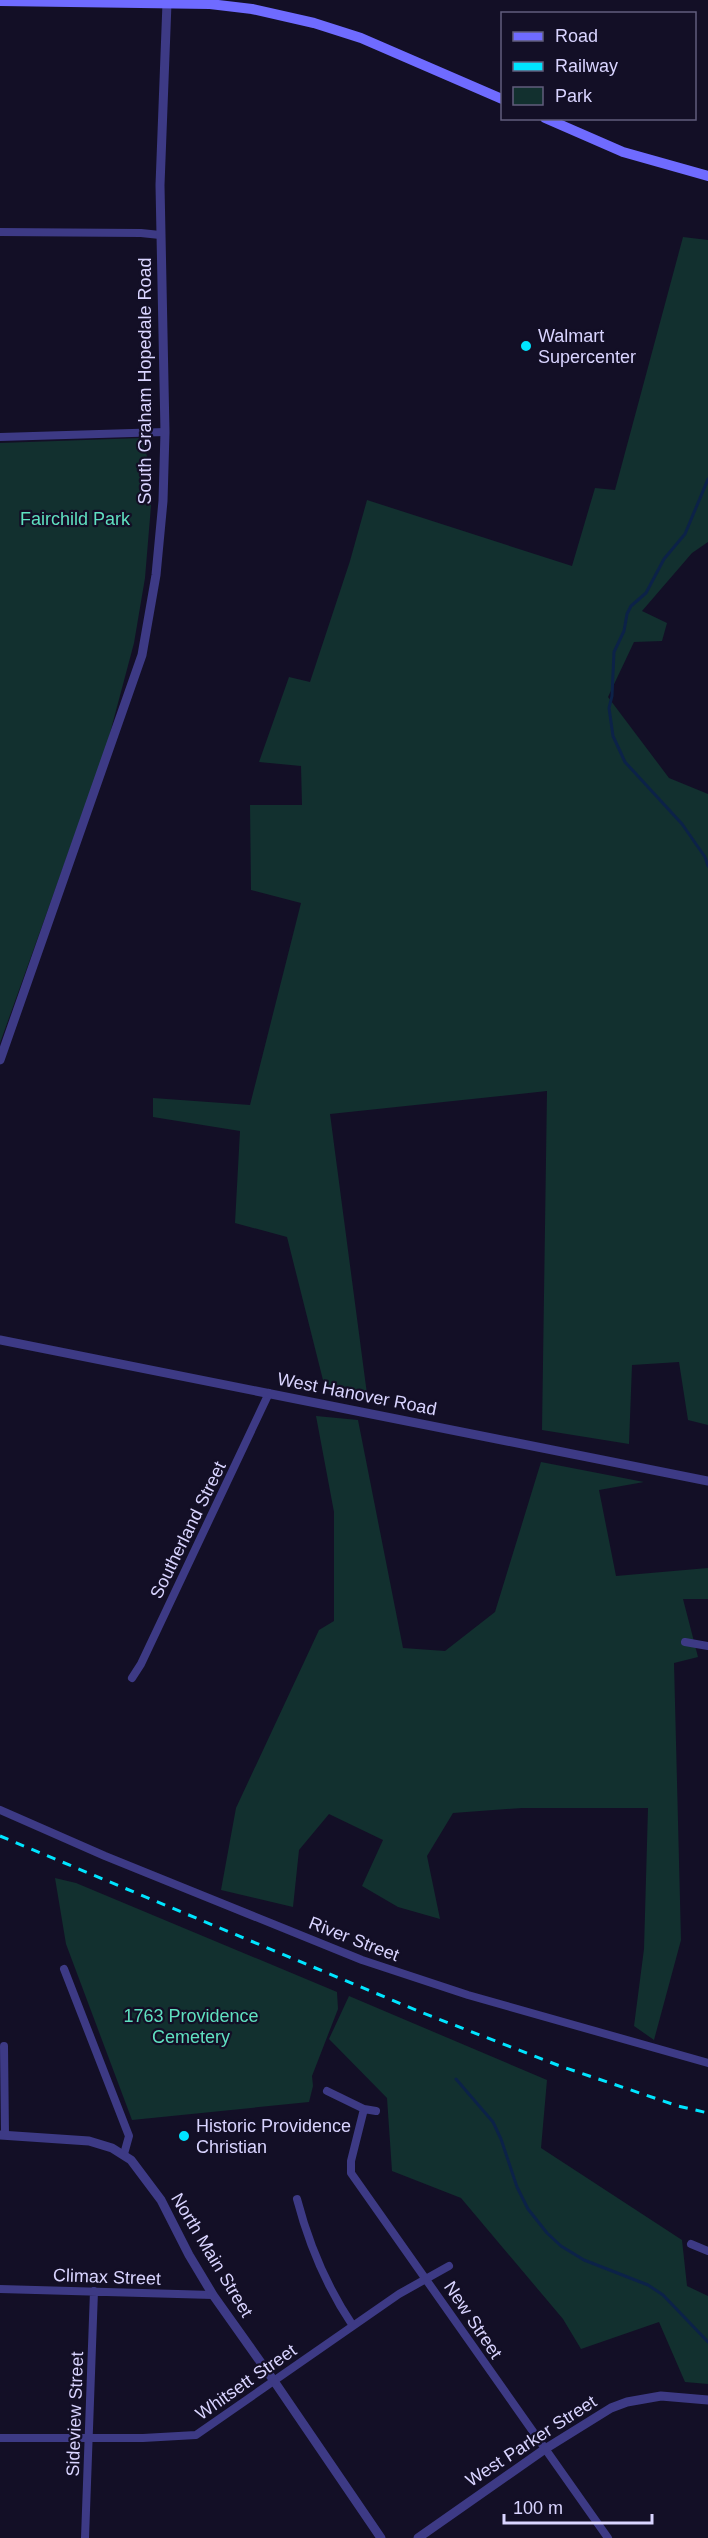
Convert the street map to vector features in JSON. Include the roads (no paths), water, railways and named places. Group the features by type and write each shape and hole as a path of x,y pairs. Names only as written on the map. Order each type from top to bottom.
{"main road":[{"path":"0,1 167,2 237,7 315,24 390,48 501,99"},
{"path":"550,120 623,152 708,176"}],"street":[{"name":"South Graham Hopedale Road","path":"0,1060 142,655 160,538 165,432 165,328 160,235 167,2"},
{"path":"0,232 141,232 160,235"},
{"path":"0,436 165,432"},
{"name":"West Hanover Road","path":"0,1340 708,1481"},
{"name":"Southerland Street","path":"132,1678 141,1664 259,1420 269,1393"},
{"path":"685,1642 708,1646"},
{"name":"River Street","path":"0,1810 105,1856 362,1960 468,1995 708,2063"},
{"path":"4,2046 2,2135 89,2141 124,2154 129,2136 64,1969"},
{"path":"327,2091 364,2109 376,2111"},
{"name":"New Street","path":"364,2109 351,2161 351,2173 608,2538"},
{"name":"North Main Street","path":"124,2154 140,2170 161,2200 189,2255 213,2295 381,2538"},
{"path":"297,2199 313,2253 325,2281 352,2326"},
{"path":"691,2244 708,2251"},
{"name":"Whitsett Street","path":"0,2438 189,2437 196,2435 352,2326 426,2278 449,2266"},
{"name":"Climax Street","path":"0,2289 213,2295"},
{"name":"Sideview Street","path":"85,2538 94,2291"},
{"name":"West Parker Street","path":"418,2538 545,2449 603,2412 627,2402 661,2396 708,2400"}],"waterway":[{"path":"708,479 685,534 664,559 646,593 631,606 627,614 624,631 614,652 612,696 609,708 613,736 625,762 682,824 705,857 708,866"},
{"path":"456,2079 493,2122 517,2187 528,2209 547,2233 561,2246 584,2260 648,2285 663,2295 708,2342"}],"railway":[{"path":"0,1836 423,2013 560,2066 678,2106 708,2113"}],"place":[{"name":"Walmart Supercenter","path":"526,346"},
{"name":"Historic Providence Christian","path":"184,2136"}],"park label":[{"name":"Fairchild Park","path":"75,519"},
{"name":"1763 Providence Cemetery","path":"191,2026"}]}
